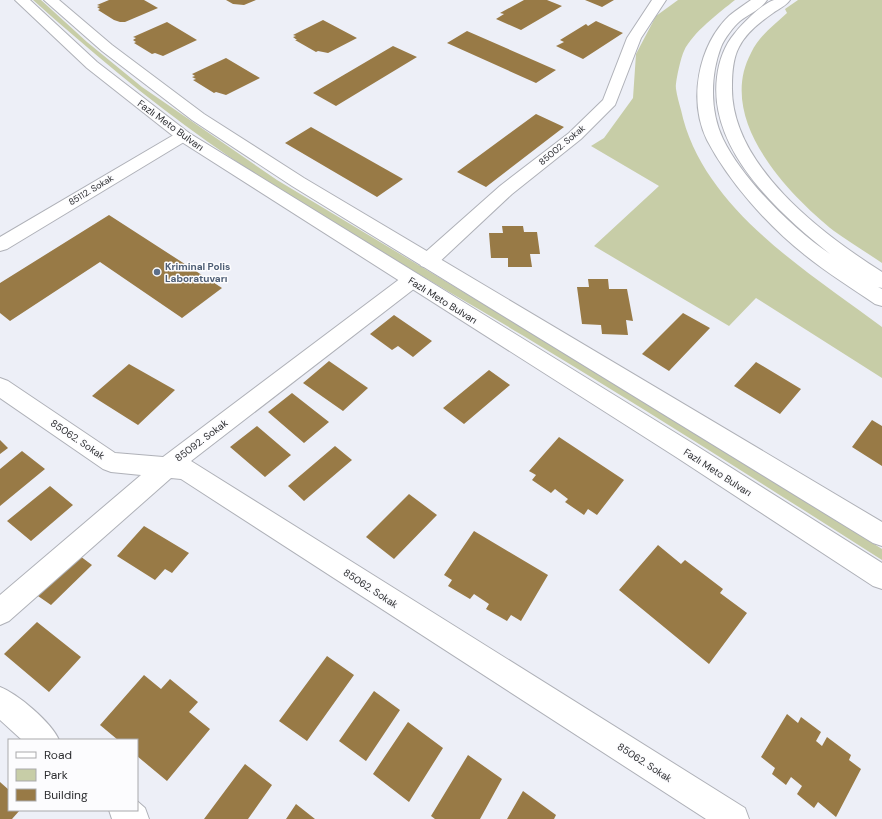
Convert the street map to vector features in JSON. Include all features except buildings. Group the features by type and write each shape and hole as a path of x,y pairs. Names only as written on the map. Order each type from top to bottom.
{"main road":[{"name":"Fazlı Meto Bulvarı","path":"22,0 92,65 183,136 684,450 882,577"},
{"path":"51,0 107,48 198,117 298,182 882,535"},
{"name":"85002. Sokak","path":"428,261 506,190 575,136 610,102 634,38 658,0"},
{"path":"760,0 734,19 714,46 704,79 707,111 715,138 738,175 777,220 812,251 882,299"},
{"path":"783,0 756,18 732,46 727,60 724,96 734,137 760,175 793,212 827,243 882,281"},
{"name":"85112. Sokak","path":"0,245 183,136"},
{"name":"85092. Sokak","path":"0,612 168,466 412,280"},
{"name":"85062. Sokak","path":"0,386 111,462 185,468 734,819"},
{"path":"0,701 43,739"},
{"path":"125,811 134,819"}],"green space":[{"path":"33,0 41,0 87,42 142,87 277,180 726,450 882,549 882,560 613,390 363,241 246,168 208,142 140,91"},
{"path":"678,0 735,0 707,23 693,37 681,59 677,76 677,97 693,145 711,177 734,207 761,234 791,260 882,327 882,378 756,298 729,326 594,246 659,186 591,146 604,138 633,98 636,54 656,16"},
{"path":"798,0 882,0 882,263 834,231 796,196 778,175 762,152 749,128 743,103 743,78 751,53 762,36 787,13 785,9"}],"place":[{"name":"Kriminal Polis Laboratuvarı","path":"157,272"}]}
